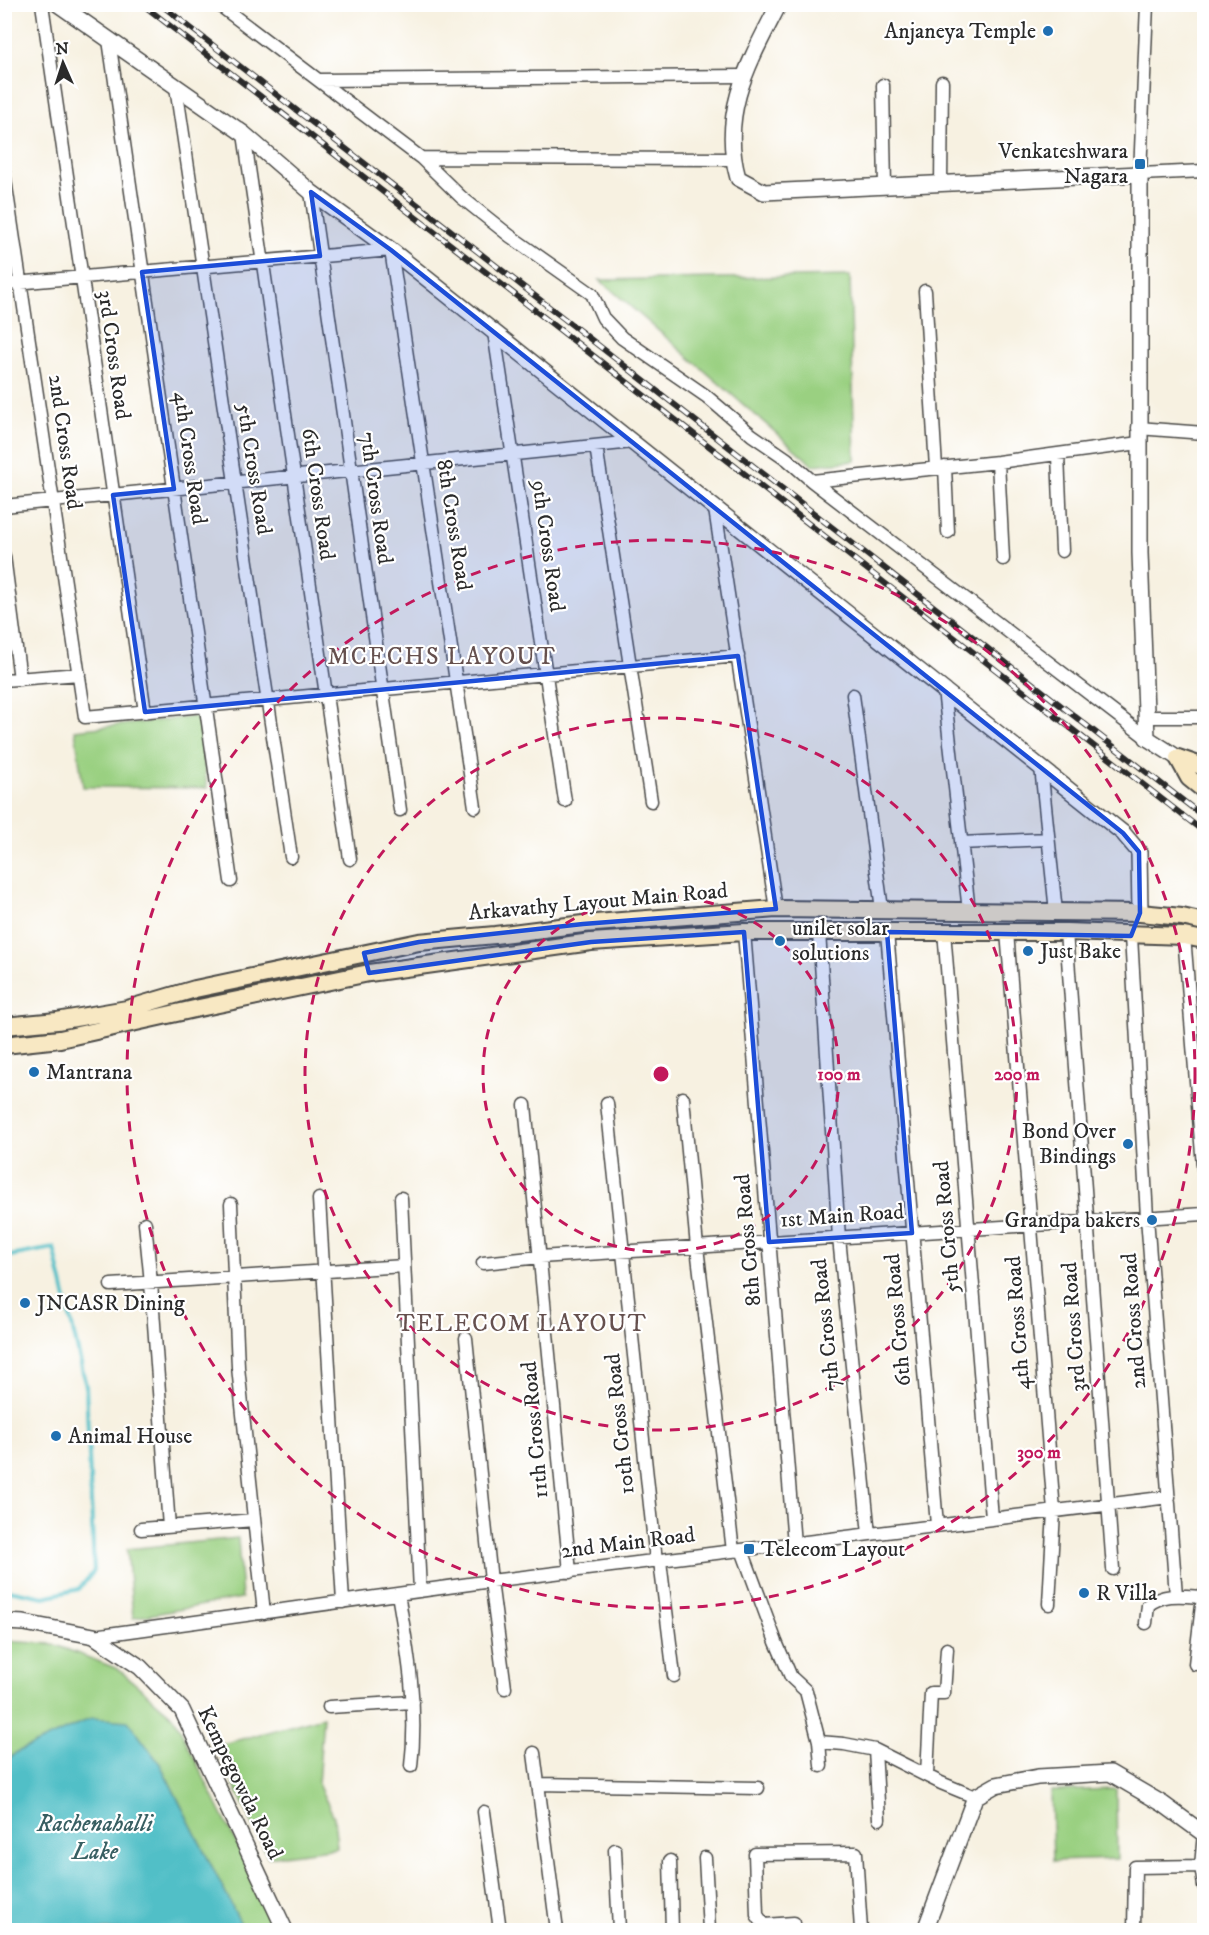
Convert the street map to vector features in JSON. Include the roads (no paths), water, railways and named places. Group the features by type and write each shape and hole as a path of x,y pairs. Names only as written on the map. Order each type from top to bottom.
{"main road":[{"path":"1178,758 1203,765"},
{"path":"1178,758 1189,778 1204,790"},
{"name":"Arkavathy Layout Main Road","path":"4,1026 57,1021 127,1009 195,989 419,942 583,924 776,909 1140,913 1182,917 1204,922"},
{"path":"1131,936 1140,913"},
{"name":"Arkavathy Layout Main Road","path":"4,1045 60,1039 369,973 591,942 744,932 944,931 1184,936 1204,940"},
{"path":"364,953 369,973"}],"street":[{"name":"3rd Cross Road","path":"42,4 145,712"},
{"path":"58,4 244,135 311,192 391,250 1123,833 1139,852 1140,913"},
{"path":"218,4 421,158 494,223 592,294 603,318 622,338 706,396 752,435 787,459 812,481 1147,738 1178,758"},
{"path":"779,4 744,76 735,103 733,159 738,178 764,192 1204,171"},
{"path":"1147,4 1140,174 1138,436 1147,738"},
{"name":"4th Cross Road","path":"109,40 231,881"},
{"path":"318,80 744,76"},
{"path":"941,184 942,82"},
{"path":"883,85 885,187"},
{"name":"5th Cross Road","path":"176,87 291,857"},
{"name":"6th Cross Road","path":"244,135 350,859"},
{"path":"421,158 733,159"},
{"name":"2nd Cross Road","path":"4,172 85,717 145,712"},
{"name":"7th Cross Road","path":"311,192 400,810"},
{"path":"4,284 391,250"},
{"name":"8th Cross Road","path":"391,250 475,807"},
{"path":"925,291 948,532"},
{"name":"9th Cross Road","path":"494,332 565,801"},
{"path":"812,481 1058,455 1138,436 1204,433"},
{"path":"4,506 633,442"},
{"path":"596,446 651,801"},
{"path":"1058,455 1062,551"},
{"path":"998,462 1003,559"},
{"path":"716,509 776,909"},
{"path":"4,556 20,679"},
{"path":"145,712 738,656"},
{"path":"4,680 79,674"},
{"path":"944,690 969,911"},
{"path":"853,695 882,909"},
{"path":"1146,717 1204,717"},
{"path":"1041,767 1056,912"},
{"path":"961,843 1048,839"},
{"name":"5th Cross Road","path":"944,931 992,1518"},
{"name":"8th Cross Road","path":"744,932 794,1544"},
{"name":"7th Cross Road","path":"819,932 839,1238 869,1534"},
{"name":"6th Cross Road","path":"887,932 937,1525"},
{"name":"4th Cross Road","path":"1006,932 1053,1511 1050,1604"},
{"name":"3rd Cross Road","path":"1066,932 1113,1569"},
{"name":"2nd Cross Road","path":"1131,936 1148,1217 1176,1595"},
{"path":"1184,936 1204,1178"},
{"path":"682,1098 698,1247 737,1551 791,1677 806,1691 819,1742 821,1767"},
{"name":"10th Cross Road","path":"606,1103 658,1561 674,1677"},
{"name":"11th Cross Road","path":"525,1105 570,1572"},
{"path":"401,1198 420,1592"},
{"path":"319,1199 343,1602"},
{"path":"231,1204 238,1367 264,1613"},
{"name":"1st Main Road","path":"483,1263 540,1257 1204,1214"},
{"path":"145,1222 170,1527"},
{"path":"111,1285 404,1266"},
{"path":"466,1338 491,1581 505,1688"},
{"name":"2nd Main Road","path":"94,1636 491,1581 1169,1497"},
{"path":"141,1529 254,1520"},
{"path":"398,1594 410,1660 414,1738 411,1766"},
{"path":"1146,1623 1148,1605 1157,1598 1176,1595 1204,1597 1196,1664"},
{"name":"Kempegowda Road","path":"4,1622 24,1623 94,1636 140,1667 182,1710 285,1930"},
{"path":"927,1775 931,1693 944,1693 947,1649"},
{"path":"329,1707 413,1702"},
{"path":"819,1742 875,1750 975,1797"},
{"path":"875,1750 879,1819"},
{"path":"534,1752 557,1930"},
{"path":"925,1930 975,1797 996,1785 1038,1777 1110,1773 1163,1804 1204,1833 1201,1866 1204,1886"},
{"path":"538,1784 758,1788"},
{"path":"484,1812 500,1930"},
{"path":"615,1850 619,1930"},
{"path":"795,1930 794,1923 764,1925 757,1915 755,1854 856,1853 861,1930"},
{"path":"705,1858 709,1930"},
{"path":"670,1861 672,1930"},
{"path":"1134,1930 1135,1867 1201,1866"}],"water":[{"name":"Rachenahalli Lake","path":"92,1718 128,1721 160,1764 244,1930 5,1930 5,1762 17,1752"}],"waterway":[{"path":"4,1257 54,1248 86,1386 94,1571 79,1589 44,1597 4,1589"}],"railway":[{"path":"142,4 1204,832"},
{"path":"160,4 1204,817"}],"place":[{"name":"Anjaneya Temple","path":"1048,31"},
{"name":"Venkateshwara Nagara","path":"1140,164"},
{"name":"unilet solar solutions","path":"780,941"},
{"name":"Just Bake","path":"1028,951"},
{"name":"Mantrana","path":"34,1072"},
{"name":"Bond Over Bindings","path":"1128,1144"},
{"name":"Grandpa bakers","path":"1152,1220"},
{"name":"JNCASR Dining","path":"25,1303"},
{"name":"Animal House","path":"56,1436"},
{"name":"Telecom Layout","path":"749,1549"},
{"name":"R Villa","path":"1084,1593"}],"district":[{"name":"MCECHS LAYOUT","path":"442,657"},
{"name":"TELECOM LAYOUT","path":"522,1324"}]}
